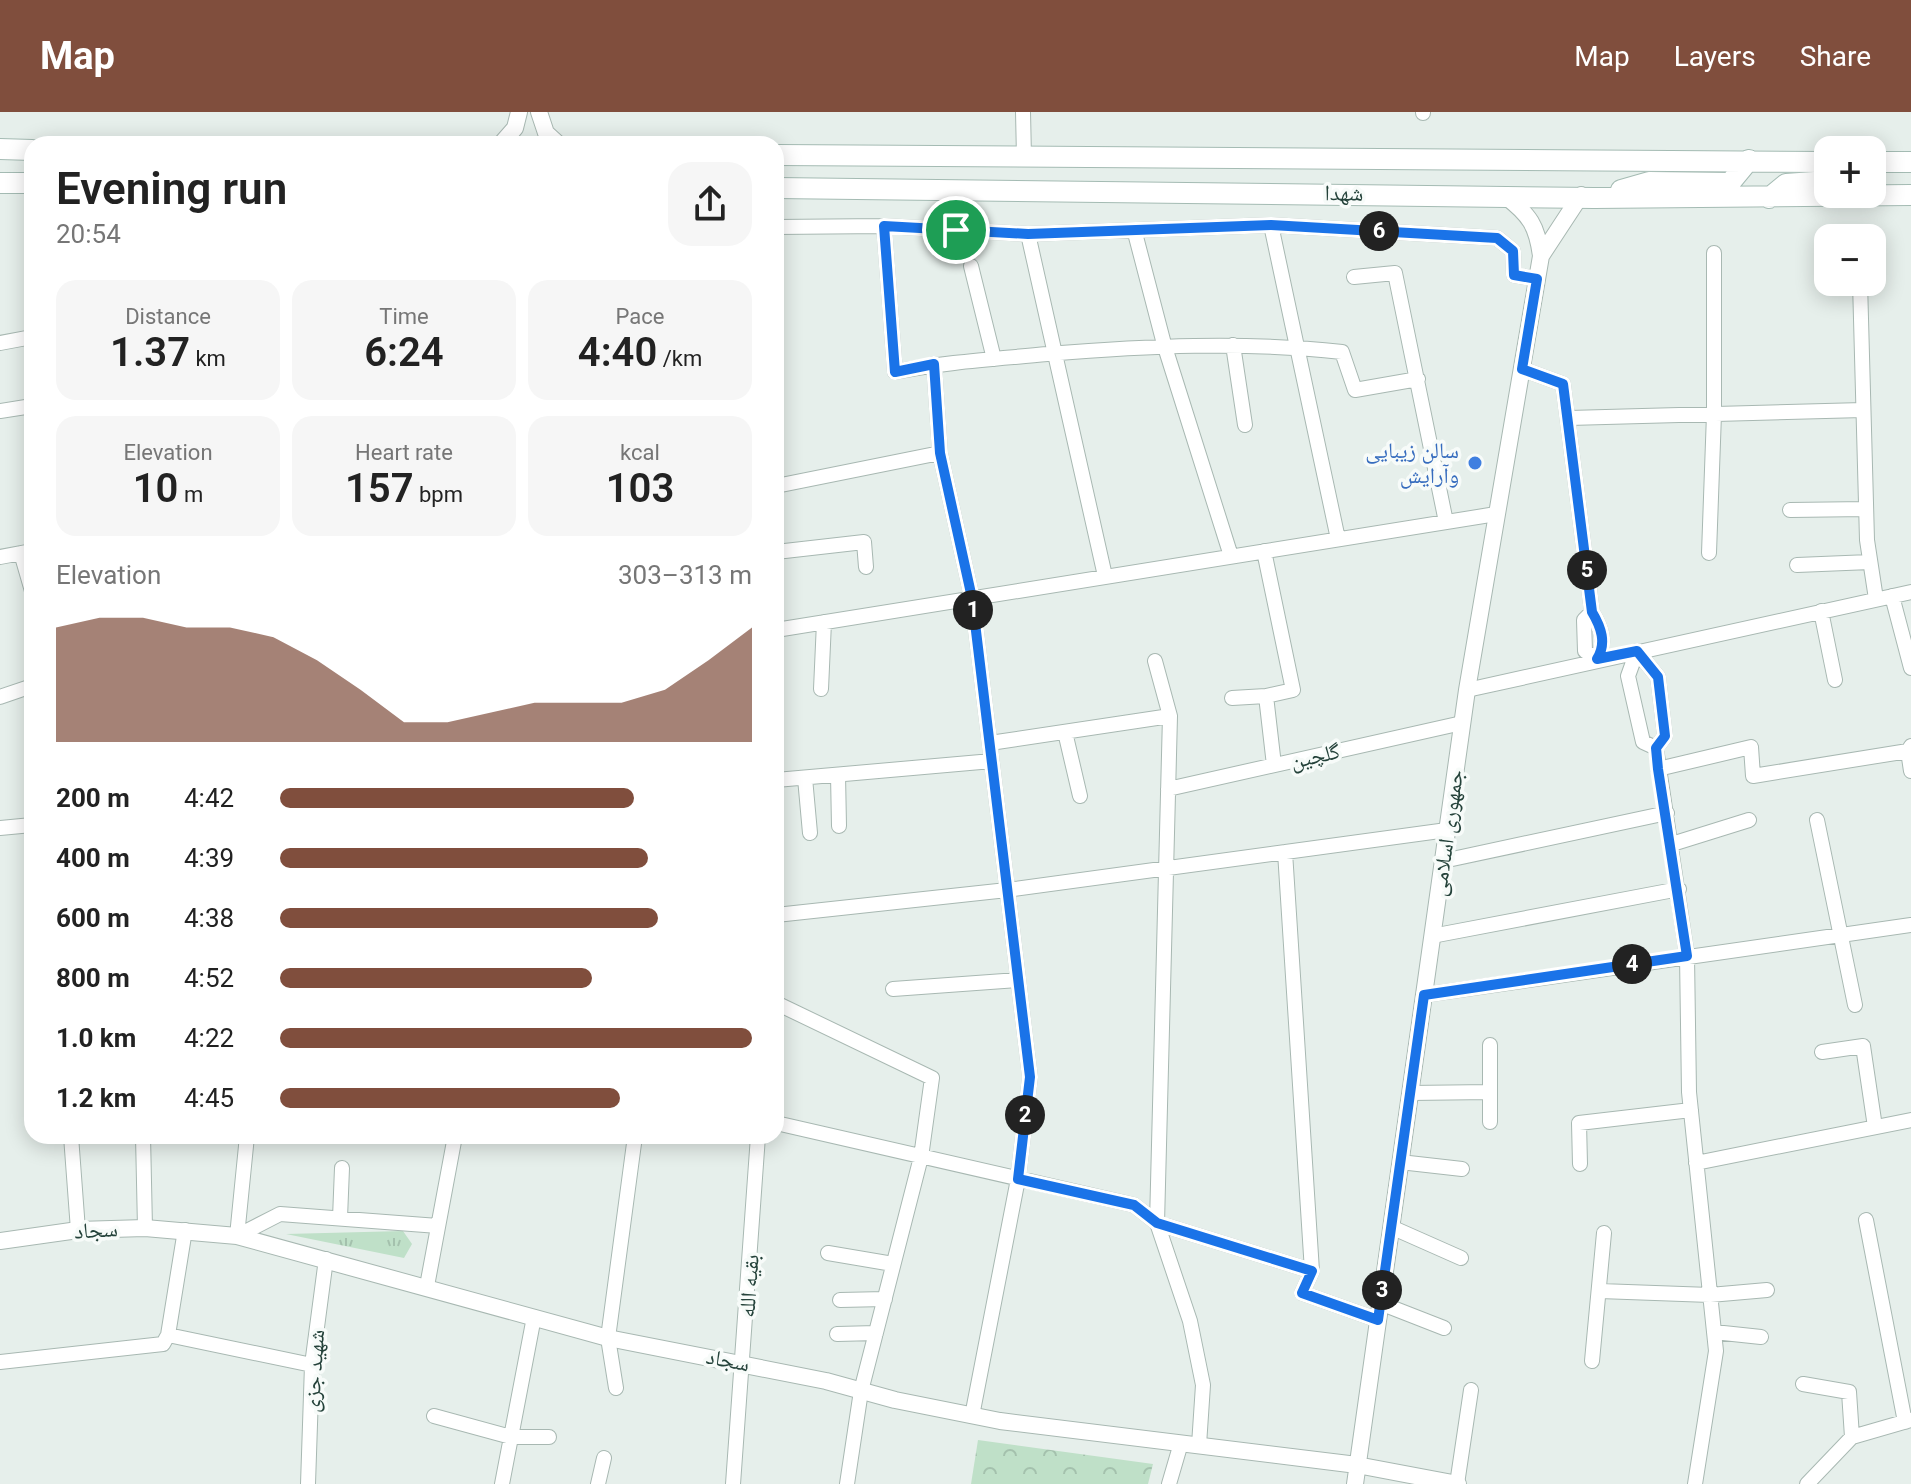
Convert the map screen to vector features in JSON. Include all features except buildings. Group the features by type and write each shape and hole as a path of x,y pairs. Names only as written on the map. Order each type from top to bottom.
{"main road":[{"path":"0,149 24,150"},
{"name":"شهدا","path":"784,155 1814,162"},
{"path":"1130,158 1130,190"},
{"path":"1587,196 1649,182 1730,183 1749,160"},
{"path":"1886,168 1905,162"},
{"path":"1767,199 1786,184 1814,182"},
{"path":"0,183 24,183"},
{"name":"شهدا","path":"784,188 1767,199 1911,195"}],"street":[{"path":"508,136 515,128 519,112"},
{"path":"539,112 549,136"},
{"path":"1023,112 1024,157"},
{"path":"1502,194 1521,208 1538,230 1541,256"},
{"name":"جمهوری اسلامی","path":"1355,1484 1462,723 1541,256 1587,196"},
{"path":"1271,225 1338,539"},
{"path":"784,227 884,226 1028,234 1135,233 1271,225 1497,238 1513,251 1514,275 1537,279"},
{"path":"884,226 895,372 934,364 1164,344 1299,347 1342,352 1355,390 1418,379"},
{"path":"1135,233 1164,344 1231,556"},
{"path":"1028,234 1105,576"},
{"path":"1709,553 1714,414 1714,253"},
{"path":"971,266 994,359"},
{"path":"1354,277 1395,273 1446,522"},
{"path":"1860,296 1866,509 1876,599"},
{"path":"0,343 24,338"},
{"path":"1233,345 1245,425"},
{"path":"934,364 940,453 972,598 1030,1077 1018,1179 972,1416"},
{"path":"1522,369 1563,384 1592,612 1600,625 1603,649 1597,659"},
{"path":"0,411 24,407"},
{"path":"1569,418 1863,410"},
{"path":"784,484 940,453"},
{"path":"1790,510 1866,509"},
{"path":"784,629 1496,514"},
{"path":"784,551 864,542 866,567"},
{"path":"1232,698 1266,696 1293,690 1264,551"},
{"path":"0,557 24,552"},
{"path":"1797,565 1870,562"},
{"path":"1467,690 1911,592"},
{"path":"1892,596 1911,668"},
{"path":"1821,611 1835,680"},
{"path":"821,689 824,622"},
{"path":"1637,651 1628,676 1643,742 1656,748"},
{"path":"1637,651 1658,677 1665,736 1656,748 1687,956 1691,1110 1716,1351 1695,1484"},
{"path":"1155,661 1170,716 1157,1223 1190,1321 1203,1385 1199,1445"},
{"path":"0,697 24,689"},
{"path":"1266,696 1274,765"},
{"path":"990,743 1170,716"},
{"name":"گلچین","path":"1168,789 1462,723"},
{"path":"1065,732 1080,796"},
{"path":"1658,769 1751,747 1753,776 1910,748 1911,771"},
{"path":"784,779 992,761"},
{"path":"838,775 839,826"},
{"path":"805,778 810,833"},
{"path":"1443,861 1667,813"},
{"path":"1672,844 1749,820"},
{"path":"1817,820 1855,1005"},
{"path":"0,828 24,826"},
{"path":"784,914 1007,890 1447,830"},
{"path":"1285,852 1312,1271 1302,1293 1444,1328"},
{"path":"1432,936 1679,889"},
{"path":"1424,995 1911,925"},
{"path":"893,989 1018,980"},
{"path":"784,1007 932,1078 921,1157 861,1391 847,1484"},
{"path":"1490,1045 1490,1122"},
{"path":"1822,1052 1863,1046 1875,1127"},
{"path":"1410,1093 1490,1092"},
{"path":"1580,1164 1579,1123 1691,1110"},
{"path":"1696,1163 1911,1120"},
{"path":"784,1125 1134,1205 1157,1223 1312,1271"},
{"path":"72,1144 78,1230"},
{"path":"143,1144 145,1228"},
{"path":"237,1236 246,1144"},
{"path":"427,1286 453,1144"},
{"path":"616,1388 608,1338 634,1144"},
{"name":"بقیه الله","path":"733,1484 758,1144"},
{"path":"1400,1162 1462,1169"},
{"path":"340,1218 342,1168"},
{"path":"237,1236 280,1214 438,1226"},
{"path":"1807,1484 1852,1437 1908,1421 1866,1220"},
{"path":"1391,1227 1461,1258"},
{"name":"سجاد","path":"1,1240 78,1230 145,1228 237,1236 608,1338 744,1363 972,1416 1357,1465 1458,1484"},
{"path":"0,1362 163,1344 168,1335 185,1230"},
{"path":"1592,1361 1604,1233"},
{"path":"828,1253 893,1264"},
{"name":"شهید جزی","path":"308,1484 312,1365 326,1259"},
{"path":"1600,1291 1710,1295 1767,1290"},
{"path":"840,1300 885,1299"},
{"path":"502,1484 534,1317"},
{"path":"1714,1332 1761,1337"},
{"path":"837,1334 876,1333"},
{"path":"168,1335 312,1365"},
{"path":"1803,1384 1849,1392 1852,1437"},
{"path":"1458,1484 1471,1390"},
{"path":"434,1416 511,1437 549,1437"},
{"path":"1169,1484 1181,1443"},
{"path":"598,1484 604,1458"}],"green space":[{"path":"403,1231 412,1244 404,1258 286,1234"},
{"path":"978,1440 1153,1464 1148,1484 971,1484"}],"place":[{"name":"سالن زیبایی وآرایش","path":"1475,463"}],"route":[{"path":"1271,225 1497,238 1513,251 1514,275 1537,279 1522,369 1563,384 1592,612 1600,625 1603,649 1597,659 1637,651 1658,677 1665,736 1656,748 1658,769 1687,956 1424,995 1378,1320 1302,1293 1312,1271 1157,1223 1134,1205 1018,1179 1030,1077 972,598 940,453 934,364 895,372 884,226 956,230 1028,234 1135,233 1271,225"}]}
